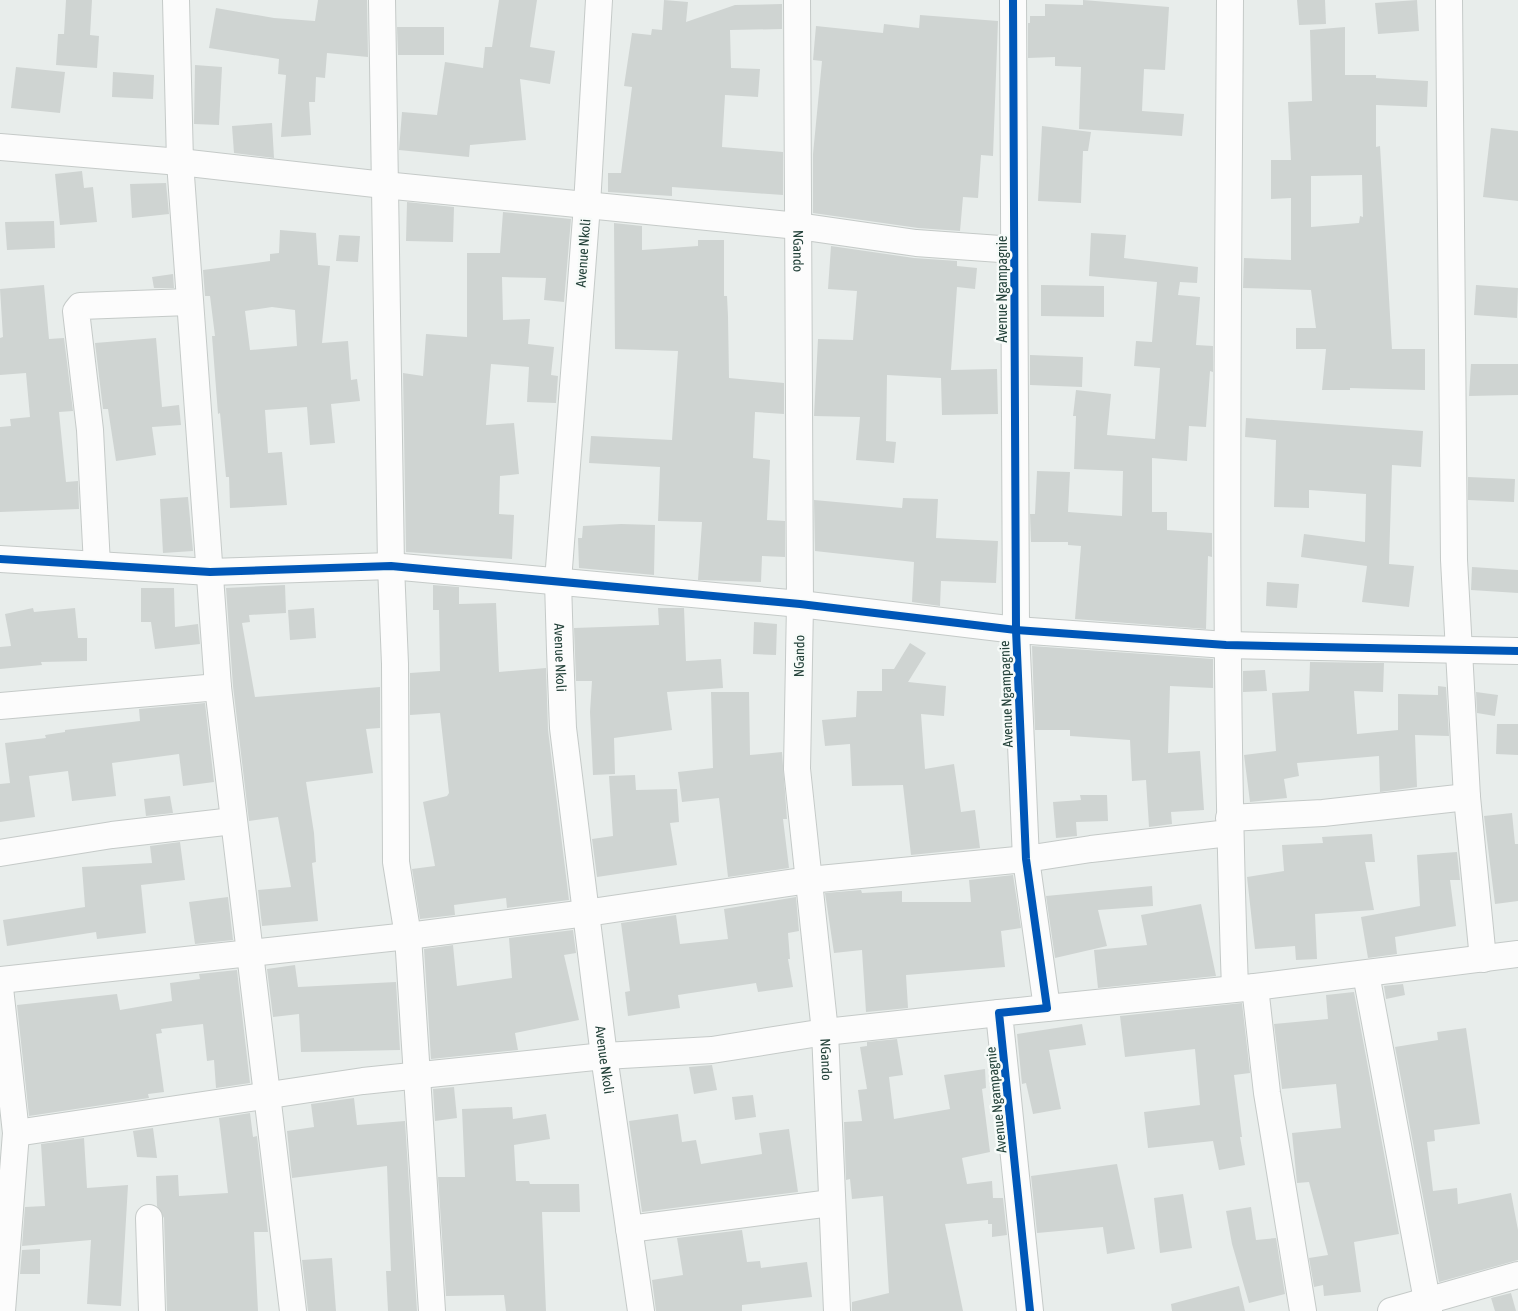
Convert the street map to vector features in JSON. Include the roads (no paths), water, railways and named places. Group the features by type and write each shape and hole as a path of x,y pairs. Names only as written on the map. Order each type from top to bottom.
{"street":[{"path":"176,0 180,162 188,302 218,687 293,1311"},
{"path":"382,0 396,862 408,936 432,1311"},
{"name":"Avenue Nkoli","path":"599,0 587,205 558,581 564,728 604,1056 641,1311"},
{"name":"NGando","path":"797,0 800,604 797,769 825,1032 837,1311"},
{"name":"Avenue Ngampagnie","path":"1013,0 1016,630 1026,859 1047,1008"},
{"path":"1230,0 1226,645 1229,826 1245,987 1267,1093 1304,1311"},
{"path":"1449,0 1454,560 1467,797 1483,958"},
{"path":"0,146 180,162 384,185 798,226 916,243 1014,250"},
{"path":"97,565 90,430 76,311 80,306 188,302"},
{"path":"0,560 210,572 391,566 800,604 1016,630 1226,645 1518,650"},
{"path":"0,706 218,687"},
{"path":"0,980 408,936 586,913 809,880 1026,859 1229,826 1322,813 1467,797"},
{"path":"0,853 112,835 233,821"},
{"path":"16,1133 268,1096 314,1087 604,1056 712,1050 825,1032 1366,974 1518,954"},
{"path":"1366,974 1428,1306"},
{"path":"0,988 16,1133 2,1311"},
{"name":"Avenue Ngampagnie","path":"1000,1013 1030,1311"},
{"path":"628,1229 831,1203"},
{"path":"149,1218 152,1311"},
{"path":"1391,1311 1428,1306 1518,1275"}]}
